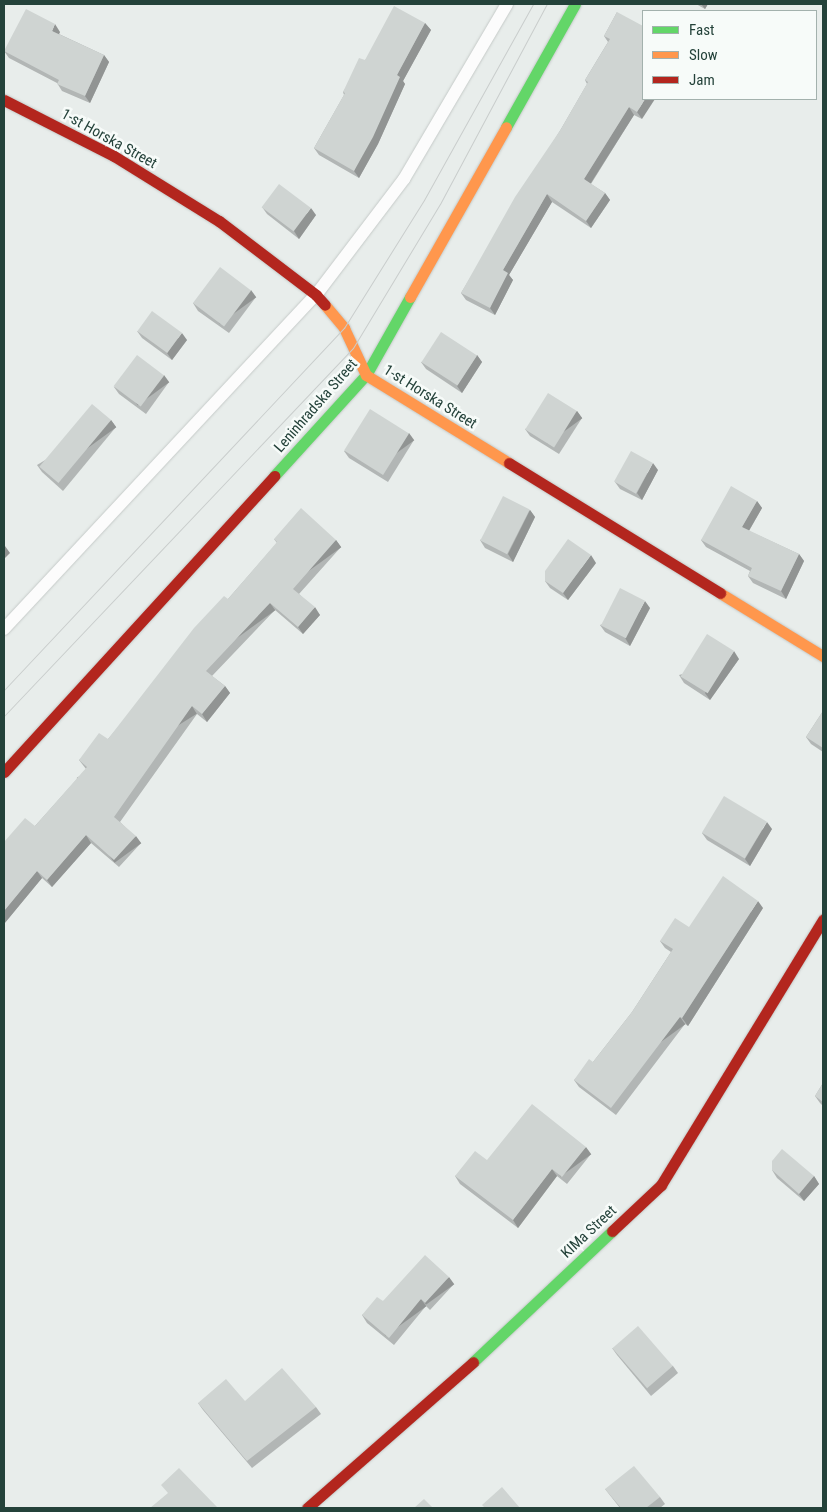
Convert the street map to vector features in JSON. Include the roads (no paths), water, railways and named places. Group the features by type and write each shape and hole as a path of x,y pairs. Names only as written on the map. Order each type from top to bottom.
{"street":[{"name":"Leninhradska Street","path":"4,772 366,375 575,4"},
{"name":"1-st Horska Street","path":"4,100 130,166 218,221 316,295 344,328 366,375 823,656"},
{"name":"KIMa Street","path":"307,1508 436,1397 660,1185 823,920"}],"lane":[{"path":"4,629 316,295 404,179 507,4"}],"tram line":[{"path":"4,690 344,328 424,200 533,4"},
{"path":"4,716 353,348 440,204 547,4"}]}
